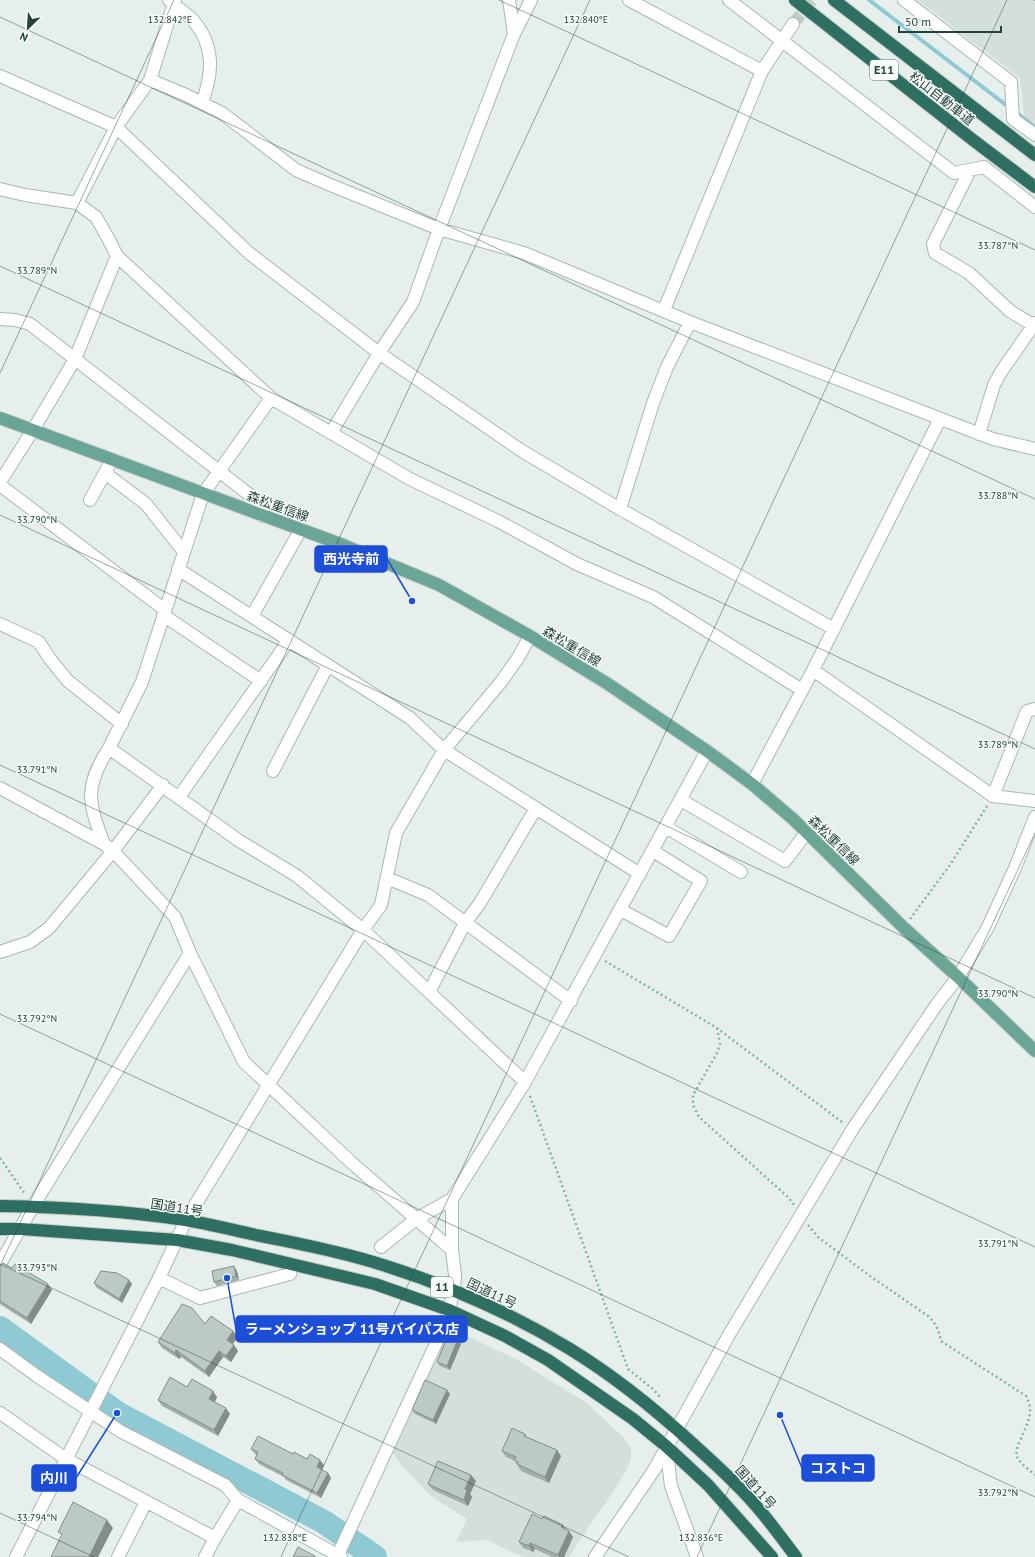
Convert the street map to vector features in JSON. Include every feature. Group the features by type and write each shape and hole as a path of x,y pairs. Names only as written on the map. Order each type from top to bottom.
{"highway":[{"name":"松山自動車道","path":"795,0 1035,187"},
{"name":"松山自動車道","path":"834,0 1035,155"},
{"name":"国道11号","path":"0,1206 34,1206 186,1220 316,1248 388,1266 454,1291 539,1331 572,1350 611,1376 676,1429 720,1468 756,1506 796,1557"},
{"name":"11","path":"0,1229 21,1229 177,1240 232,1250 375,1284 449,1310 505,1336 548,1360 633,1419 666,1446 708,1485 772,1557"}],"main road":[{"name":"森松重信線","path":"0,418 343,545 439,585 530,636 608,684 707,751 752,784 793,818 904,928 958,976 1035,1051"}],"street":[{"path":"508,0 514,34"},
{"path":"331,433 379,353 413,302 439,228 514,34 531,0"},
{"path":"629,0 762,71"},
{"path":"729,0 954,173 984,167 1035,207"},
{"path":"904,0 1011,82 1013,119 1035,136"},
{"path":"77,204 116,127 150,80 173,1 192,20 203,34 208,46 210,66 209,85 202,103"},
{"path":"664,310 762,71 793,24"},
{"path":"0,76 116,127 249,254 379,353 522,451 620,509 834,629"},
{"path":"150,80 222,113 296,170 439,228 524,253 690,322 978,434 1035,449"},
{"path":"970,170 933,244 935,254 969,273 1010,311 1034,324 1001,372 994,385 978,434"},
{"path":"0,189 77,204 96,217 117,256 271,398 410,479 498,521 577,564 653,597 802,690"},
{"path":"117,256 75,359 0,483 164,613 261,681"},
{"path":"0,319 15,320 30,324 260,503 263,516"},
{"path":"620,509 653,403 667,367 690,322"},
{"path":"108,848 94,817 91,790 93,778 110,748 142,682 203,494 271,398"},
{"path":"752,784 813,670 940,418"},
{"path":"90,500 112,460"},
{"path":"105,473 146,504 184,552"},
{"path":"252,616 301,529"},
{"path":"178,569 410,718 444,750 640,874"},
{"path":"0,624 39,642 50,659 68,681 122,724"},
{"path":"16,1557 159,1278 186,1220 363,930 381,905 396,833 444,750 501,682 518,658 530,636"},
{"path":"179,797 289,640"},
{"path":"272,772 328,665"},
{"path":"813,670 993,796 1035,801"},
{"path":"993,796 1027,711 1035,709"},
{"path":"110,748 238,840 297,876 363,930 525,1082"},
{"path":"381,1247 416,1219 452,1199 525,1082 596,956 707,751"},
{"path":"0,952 30,942 49,928 108,848 163,785"},
{"path":"0,788 108,848 175,917 190,953 244,1062 352,1163 452,1250"},
{"path":"681,800 785,861 807,832"},
{"path":"429,992 465,923 480,902 536,808"},
{"path":"595,1557 654,1470 730,1333 852,1130 937,1004 958,976 988,927 1015,868 1035,817"},
{"path":"666,827 741,872"},
{"path":"621,910 669,936 701,881 653,851"},
{"path":"387,878 428,895 571,1001"},
{"path":"0,1264 34,1206 190,953"},
{"path":"0,1349 37,1376 92,1409 120,1431 225,1485 238,1500 340,1553 442,1331 449,1310 454,1291 455,1276 452,1250 452,1199"},
{"path":"159,1278 200,1298 290,1274 292,1264"},
{"path":"0,1413 66,1459 215,1538"},
{"path":"666,1446 672,1486 697,1557"},
{"path":"205,1557 238,1500"},
{"path":"118,1557 146,1502"}],"path":[{"path":"904,928 950,865 993,796"},
{"path":"596,956 717,1028 852,1130"},
{"path":"717,1028 720,1044 717,1053 693,1095 692,1106 699,1117 790,1198 801,1216 818,1237 934,1321 938,1328 941,1341 1026,1396 1030,1402 1032,1410 1031,1417 1019,1442 1016,1456 1022,1464 1035,1475"},
{"path":"525,1082 628,1369 654,1390 664,1401"},
{"path":"0,1158 34,1206"}],"shaded area":[{"path":"918,0 1035,0 1035,124 1024,116 1020,78"},
{"path":"452,1329 516,1359 588,1404 623,1437 631,1448 631,1459 626,1471 569,1557 526,1557 513,1553 487,1540 456,1542 467,1519 431,1496 403,1467 392,1452 430,1369"}],"building":[{"path":"3,1263 12,1268 15,1264 48,1284 27,1318 0,1301 0,1266"},
{"path":"234,1266 236,1276 214,1282 212,1271"},
{"path":"101,1271 117,1273 129,1280 119,1299 94,1283"},
{"path":"182,1304 192,1308 205,1324 211,1316 233,1331 227,1340 234,1345 226,1356 219,1351 205,1371 176,1350 175,1353 158,1342"},
{"path":"448,1335 458,1339 447,1366 437,1362"},
{"path":"170,1377 187,1387 192,1379 213,1391 209,1399 226,1408 214,1430 158,1400"},
{"path":"425,1380 447,1390 433,1420 412,1410"},
{"path":"512,1428 525,1434 524,1436 557,1450 545,1477 517,1464 518,1462 514,1460 516,1457 502,1451"},
{"path":"258,1436 293,1454 294,1452 307,1459 310,1454 320,1460 317,1467 328,1473 317,1493 255,1459 258,1452 251,1449"},
{"path":"438,1461 471,1475 465,1489 467,1490 464,1500 428,1484"},
{"path":"73,1502 107,1520 89,1557 51,1557 62,1534 58,1532"},
{"path":"532,1514 542,1519 544,1516 563,1525 561,1527 569,1531 558,1555 530,1543 529,1546 519,1542"},
{"path":"298,1547 315,1556 315,1557 293,1557"}],"waterway":[{"path":"869,0 1010,108"},
{"path":"1016,112 1035,127"},
{"path":"0,1328 117,1413 324,1522 375,1557"}],"tunnel":[{"path":"793,24 812,0"}],"place":[{"name":"西光寺前","path":"412,601"},
{"name":"ラーメンショップ 11号バイパス店","path":"227,1278"},
{"name":"内川","path":"117,1413"},
{"name":"コストコ","path":"780,1415"}]}
